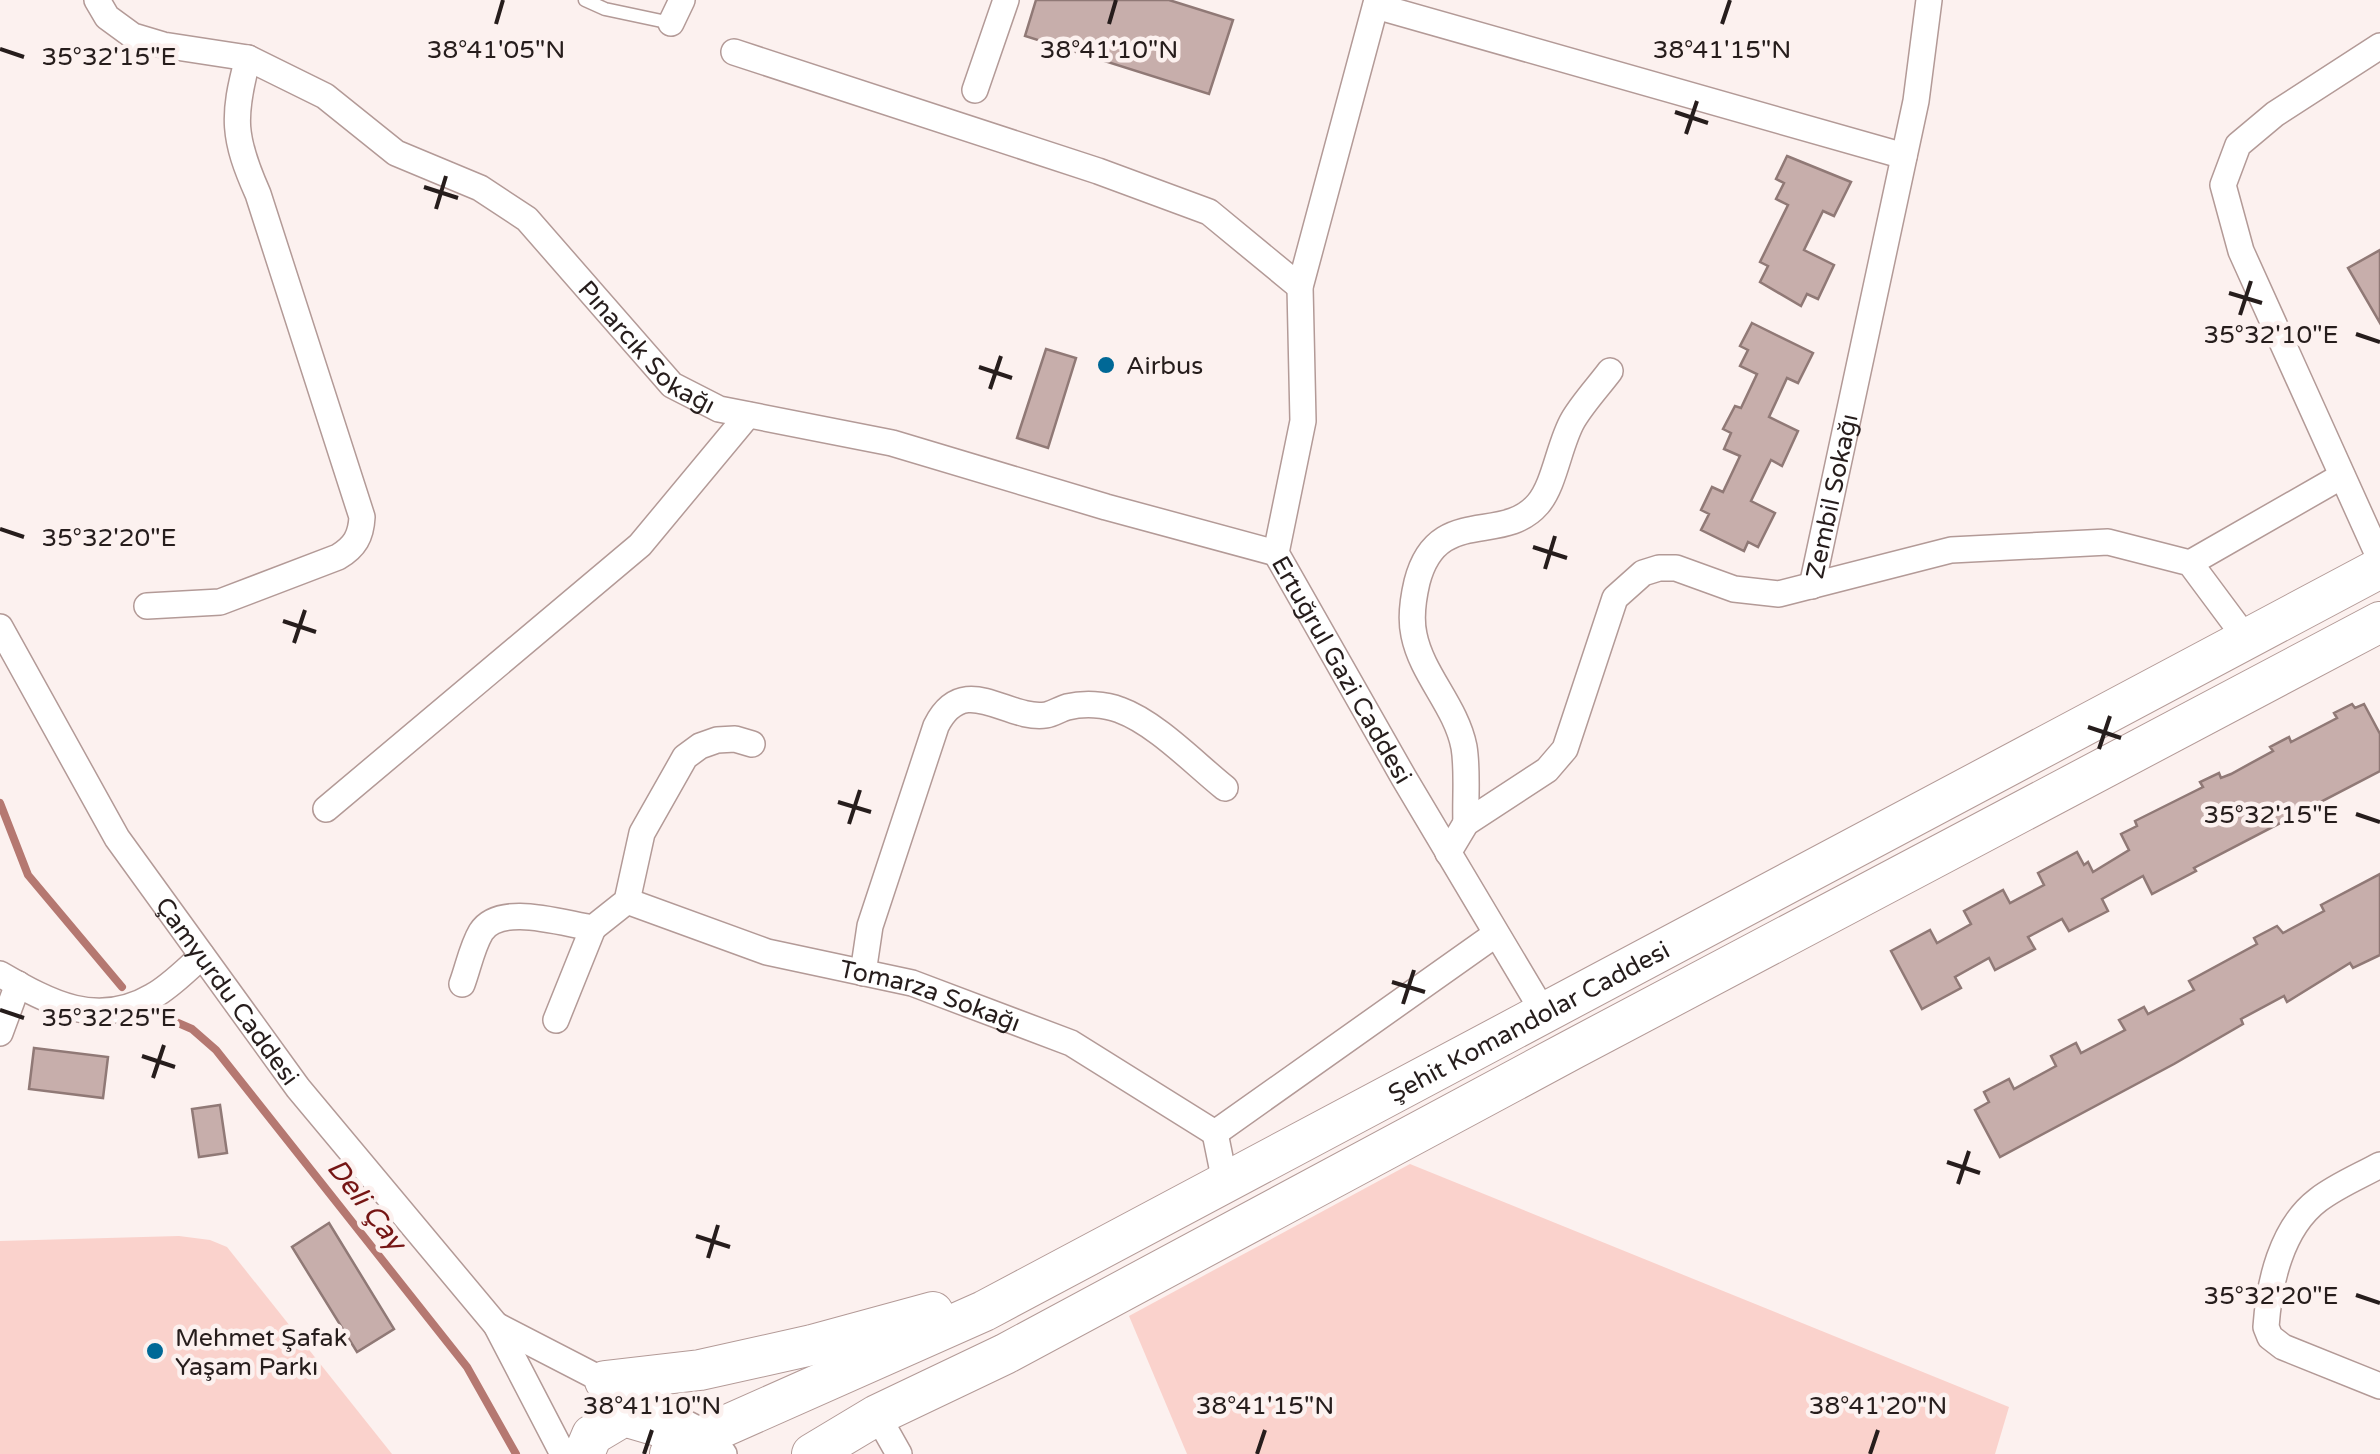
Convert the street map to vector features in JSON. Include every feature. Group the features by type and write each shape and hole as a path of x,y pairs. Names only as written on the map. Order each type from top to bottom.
{"main road":[{"name":"Şehit Komandolar Caddesi","path":"700,1445 1034,1285 2380,568"},
{"name":"Şehit Komandolar Caddesi","path":"819,1452 877,1414 1005,1354 1573,1049 2379,625"},
{"path":"604,1381 700,1370 1034,1285"},
{"path":"584,1454 592,1434 624,1416 700,1445"}],"street":[{"name":"Pınarcık Sokağı","path":"96,0 107,16 133,36 163,45 248,58 325,96 396,152 480,188 527,218 672,385 718,409 892,443 1276,553"},
{"path":"976,90 1006,0"},
{"name":"Zembil Sokağı","path":"1448,853 1466,823 1547,770 1565,749 1615,598 1643,573 1676,568 1734,589 1779,594 1812,586 1916,101 1929,0"},
{"path":"1377,3 1904,156"},
{"name":"Ertuğrul Gazi Caddesi","path":"1377,3 1300,287 1303,422 1276,553 1544,1012"},
{"path":"2380,46 2276,114 2238,145 2224,185 2241,251 2380,559"},
{"path":"734,52 1098,171 1208,212 1300,287"},
{"path":"147,606 220,602 349,551 362,530 362,517 258,194 239,151 236,104 248,58"},
{"path":"1466,823 1464,746 1447,705 1423,664 1414,633 1412,601 1420,570 1426,556 1449,536 1515,519 1538,504 1572,421 1610,371"},
{"path":"326,809 640,546 748,415"},
{"path":"2190,564 2342,476"},
{"path":"1812,586 1951,550 2108,542 2190,564 2248,640"},
{"name":"Çamyurdu Caddesi","path":"0,627 116,838 298,1088 496,1325 563,1454"},
{"path":"863,973 870,926 936,726 960,702 982,701 1044,716 1068,706 1094,704 1120,710 1144,722 1225,788"},
{"path":"556,1020 593,928 627,901 642,833 685,756 717,740 752,744"},
{"name":"Tomarza Sokağı","path":"627,901 766,952 912,983 1071,1043 1216,1132"},
{"path":"462,984 480,935 495,920 516,916 593,928"},
{"path":"1225,1182 1216,1132 1496,934"},
{"path":"0,1033 9,979 44,1000 80,1011 118,1010 153,996 202,956"},
{"path":"2380,1165 2319,1199 2297,1224 2277,1264 2266,1327 2270,1337 2283,1346 2380,1386"},
{"name":"Çamyurdu Caddesi","path":"496,1325 604,1381 700,1445"},
{"path":"877,1414 899,1454"}],"lane":[{"path":"585,0 605,10 676,11"}],"shaded area":[{"path":"1410,1164 2009,1407 1995,1454 1187,1454 1129,1316"},
{"name":"Mehmet Şafak Yaşam Parkı","path":"179,1236 210,1240 227,1247 392,1454 0,1454 0,1241"}],"building":[{"path":"1036,0 1169,0 1233,20 1209,94 1025,36"},
{"path":"1787,156 1851,182 1834,216 1823,211 1804,250 1834,265 1818,299 1807,294 1801,306 1760,282 1768,266 1760,262 1788,205 1776,199 1784,183 1776,179"},
{"path":"2380,250 2380,323 2348,268"},
{"path":"1752,323 1813,353 1798,383 1787,378 1769,417 1798,431 1782,466 1771,460 1751,501 1775,513 1758,547 1748,542 1744,551 1701,530 1709,514 1701,510 1712,487 1723,492 1740,456 1724,449 1731,433 1723,429 1735,406 1741,408 1757,374 1740,366 1748,350 1740,346"},
{"path":"1046,349 1076,358 1048,448 1017,438"},
{"path":"2352,704 2355,708 2364,704 2380,734 2380,771 2152,894 2143,876 2102,899 2108,911 2069,931 2062,919 2028,937 2035,949 1995,970 1989,958 1955,977 1961,988 1922,1009 1891,951 1930,930 1937,943 1971,924 1964,911 2003,890 2010,903 2044,885 2038,873 2077,852 2093,872 2129,850 2121,834 2137,826 2135,821 2203,787 2200,782 2219,773 2221,778 2231,774 2273,751 2270,747 2289,737 2291,742 2337,718 2334,713"},
{"path":"2380,874 2380,955 2353,968 2350,963 2287,1002 2284,996 2241,1019 2243,1024 2174,1064 2000,1157 1975,1110 1989,1102 1984,1092 2009,1079 2014,1089 2056,1066 2051,1056 2076,1043 2081,1053 2125,1030 2119,1020 2144,1007 2148,1014 2194,990 2189,981 2257,944 2254,938 2277,926 2283,933 2324,911 2321,905"},
{"path":"34,1048 108,1057 103,1098 29,1089"},
{"path":"220,1105 227,1153 199,1157 192,1109"},
{"path":"329,1223 394,1329 357,1352 292,1247"}],"waterway":[{"name":"Deli Çay","path":"0,803 28,875 122,987"},
{"name":"Deli Çay","path":"153,1012 192,1029 216,1050 467,1367 516,1454"}],"place":[{"name":"Airbus","path":"1106,365"},
{"name":"Mehmet Şafak Yaşam Parkı","path":"155,1351"}]}
